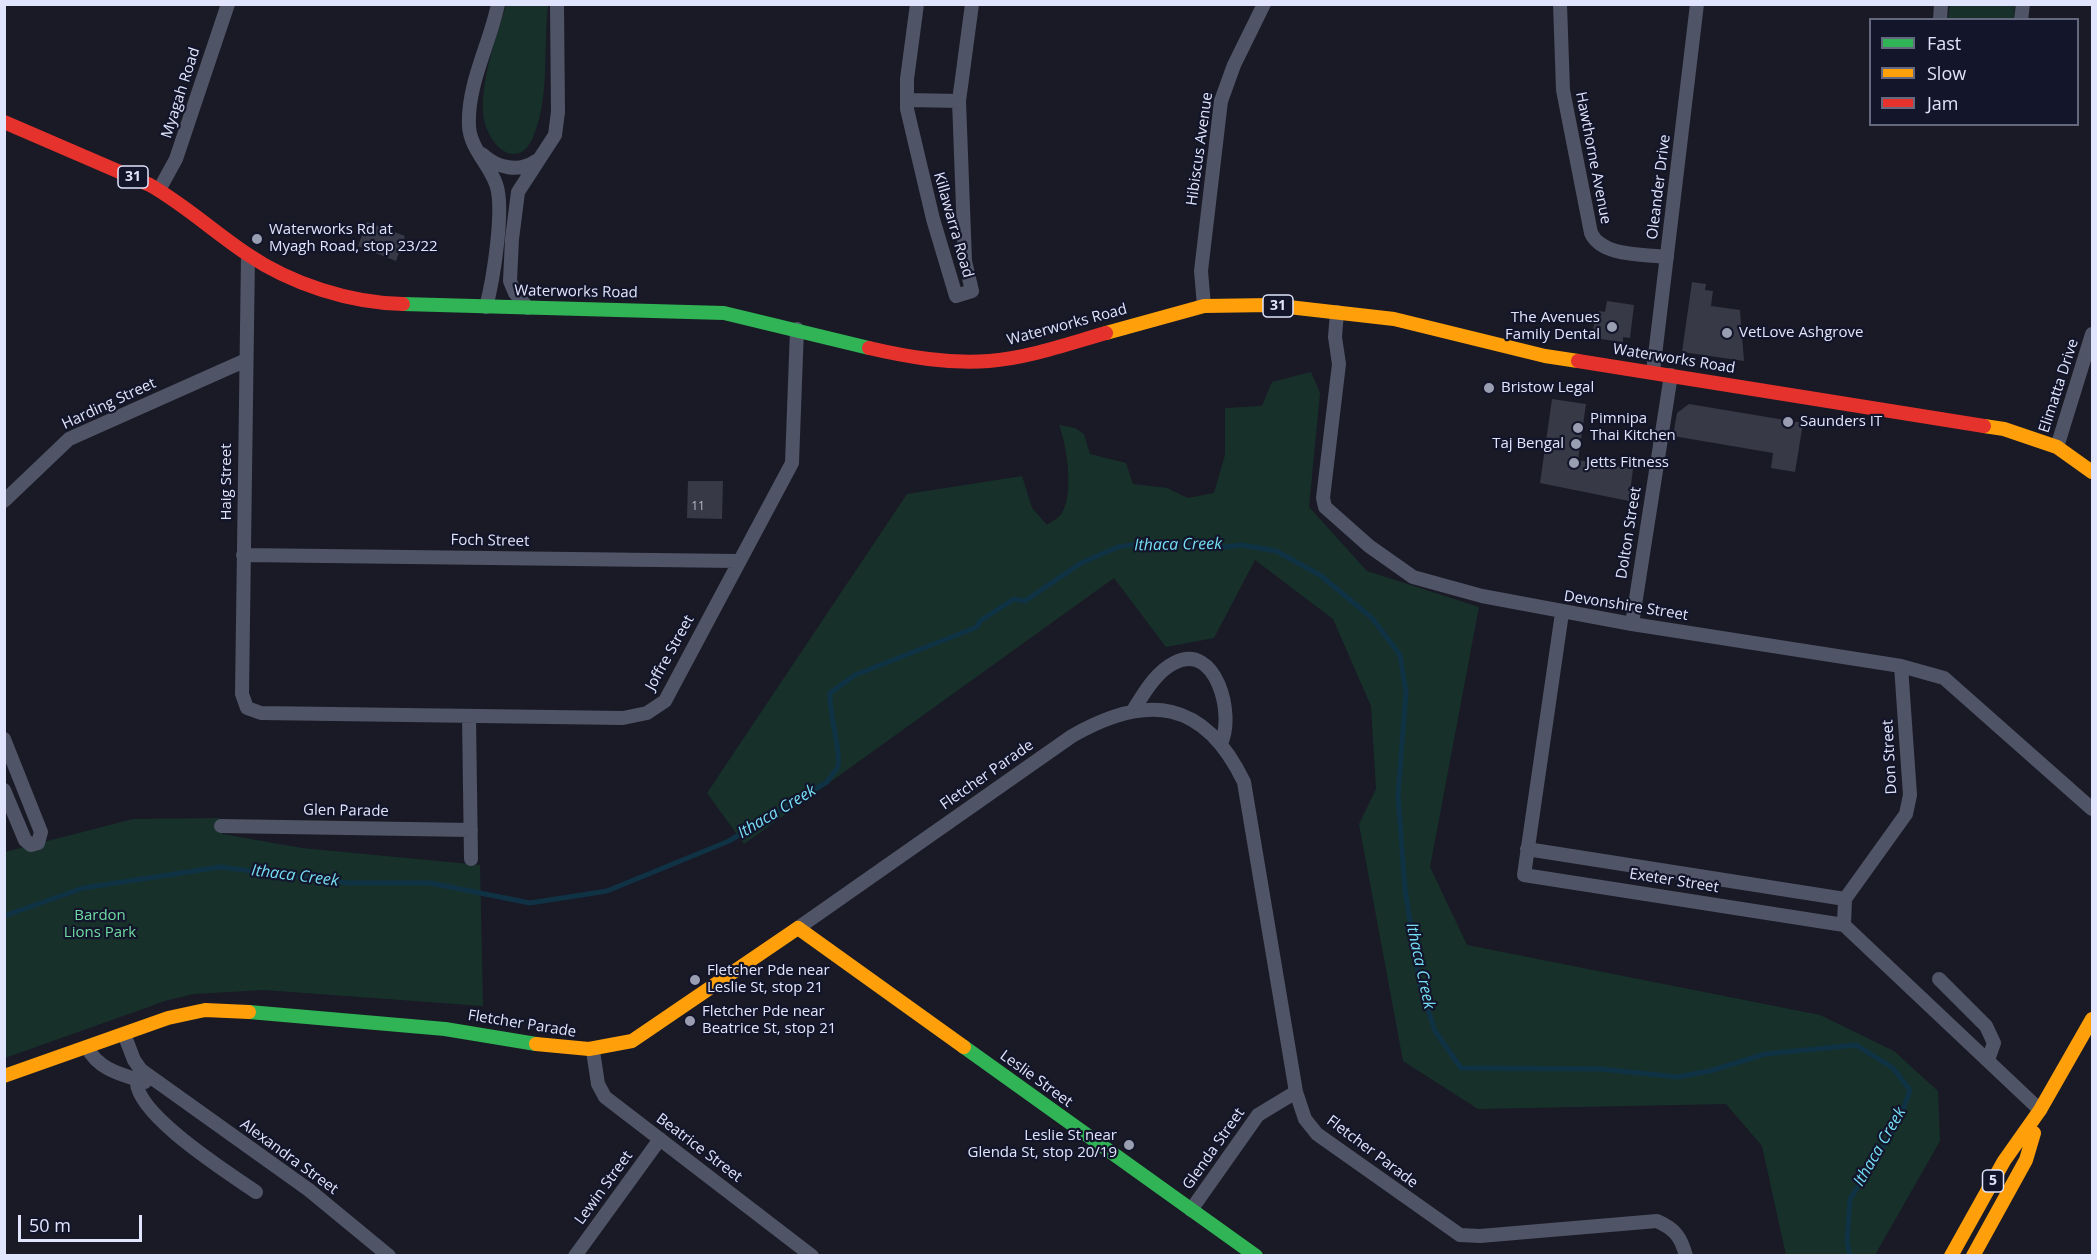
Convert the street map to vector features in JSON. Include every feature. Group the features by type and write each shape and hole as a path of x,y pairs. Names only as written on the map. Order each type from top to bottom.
{"main road":[{"name":"Waterworks Road","path":"4,122 159,190 248,255 289,277 342,296 405,306 709,311 740,315 903,356 948,361 989,361 1037,353 1204,306 1254,304 1337,312 1414,322 1527,352 1995,427 2030,436 2056,447 2092,472"},
{"name":"Fletcher Parade","path":"4,1076 180,1014 221,1010 448,1029 558,1049 593,1051 632,1041 798,928"},
{"name":"Leslie Street","path":"798,928 1256,1256"},
{"name":"5","path":"1951,1256 2004,1161 2040,1110 2092,1019"},
{"name":"5","path":"1973,1256 2026,1160 2040,1110"}],"street":[{"name":"Myagah Road","path":"159,190 175,162 228,4"},
{"path":"486,307 492,282 499,192 473,141 469,123 473,94 498,4"},
{"path":"528,308 511,284 512,239 518,192 554,139 557,122 557,4"},
{"name":"Killawarra Road","path":"917,4 907,100 912,134 940,247 956,296 972,291 967,274 964,231 959,101 972,4"},
{"name":"Hibiscus Avenue","path":"1204,306 1202,261 1221,101 1234,65 1264,4"},
{"name":"Hawthorne Avenue","path":"1560,4 1563,90 1594,241 1608,249 1667,257"},
{"name":"Oleander Drive","path":"1653,372 1697,4"},
{"path":"907,100 959,101"},
{"path":"473,141 486,158 510,168 527,166 542,155"},
{"path":"940,247 956,242 964,231"},
{"path":"497,237 512,239"},
{"name":"Haig Street","path":"247,708 242,694 244,361 248,255"},
{"name":"Devonshire Street","path":"1337,312 1335,337 1340,364 1323,498 1325,507 1369,546 1413,577 1482,596 1562,613 1901,666 1944,678 2092,809"},
{"name":"Joffre Street","path":"247,708 261,713 623,718 647,713 665,701 737,561 792,462 797,329"},
{"name":"Elimatta Drive","path":"2056,447 2092,334"},
{"name":"Harding Street","path":"4,501 69,438 244,361"},
{"name":"Dolton Street","path":"1632,624 1671,375"},
{"name":"Foch Street","path":"243,555 737,561"},
{"name":"Exeter Street","path":"1562,613 1524,875 1844,925"},
{"path":"1134,709 1146,690 1165,670 1184,660 1196,661 1209,670 1225,698 1226,733 1221,743"},
{"name":"Don Street","path":"1845,899 1906,814 1910,795 1901,666"},
{"name":"Fletcher Parade","path":"798,928 1072,735 1103,718 1134,709 1157,709 1179,714 1198,723 1221,743 1244,782 1296,1092 1305,1119 1317,1134 1460,1235 1480,1236 1657,1221 1669,1226 1681,1238 1686,1256"},
{"path":"469,716 471,859"},
{"path":"4,739 41,832 38,843 31,845 25,840 4,790"},
{"name":"Glen Parade","path":"221,826 471,830"},
{"name":"Exeter Street","path":"1527,849 1845,899"},
{"path":"1845,899 1844,925 2040,1110"},
{"path":"1939,979 1986,1026 1994,1043 1988,1060"},
{"name":"Alexandra Street","path":"124,1034 138,1067 309,1190 389,1256"},
{"name":"Alexandra Street","path":"87,1047 93,1058 102,1065 137,1080 167,1089"},
{"name":"Beatrice Street","path":"593,1051 598,1084 605,1097 812,1256"},
{"path":"137,1080 139,1095 175,1134 256,1192"},
{"name":"Glenda Street","path":"1191,1210 1258,1115 1296,1092"},
{"name":"Lewin Street","path":"575,1256 660,1139"}],"green space":[{"path":"506,5 548,5 544,87 539,119 527,147 519,153 511,154 495,143 489,134 483,111 487,71"},
{"path":"1950,5 2015,5 2014,18 1948,18"},
{"path":"1311,372 1320,393 1309,507 1367,571 1479,607 1430,867 1467,945 1820,1015 1894,1051 1938,1091 1940,1141 1875,1255 1786,1255 1762,1146 1726,1104 1478,1109 1403,1061 1359,824 1376,789 1371,706 1333,619 1255,560 1214,638 1166,647 1114,578 744,844 707,793 907,494 1022,476 1032,508 1047,525 1062,513 1068,494 1067,457 1059,425 1075,428 1084,434 1090,454 1126,463 1133,484 1167,488 1188,498 1214,493 1225,455 1225,408 1262,406 1272,382"},
{"name":"Bardon Lions Park","path":"220,818 222,834 302,848 480,865 483,1006 264,990 194,994 168,1000 5,1058 5,852 133,819"}],"building":[{"path":"367,222 405,236 396,261 358,246"},
{"path":"1692,282 1706,284 1705,290 1713,291 1711,306 1740,310 1744,361 1682,352"},
{"name":"The Avenues Family Dental","path":"1607,301 1634,305 1630,338 1623,337 1623,342 1592,338 1595,317 1598,317 1599,311 1605,312"},
{"path":"1552,399 1586,404 1578,460 1633,469 1629,501 1540,483"},
{"path":"1689,404 1803,423 1795,472 1771,468 1773,453 1673,436 1677,413"},
{"path":"688,481 723,481 722,519 687,518"}],"waterway":[{"name":"Ithaca Creek","path":"4,916 83,888 220,867 348,883 430,883 530,903 607,891 729,841 827,782 838,766 830,693 855,675 977,627 980,621 1014,599 1025,601 1081,563 1118,547 1150,542 1224,547 1242,545 1276,551 1320,575 1372,618 1400,655 1406,692 1398,795 1405,889 1420,985 1435,1031 1461,1068 1601,1069 1677,1077 1710,1071 1765,1054 1856,1045 1893,1068 1910,1090 1899,1121 1850,1199 1847,1241 1850,1256"}],"traffic: fast":[{"path":"403,304 724,313 869,348"},
{"path":"249,1012 445,1029 536,1044"},
{"path":"964,1047 1256,1256"}],"traffic: slow":[{"path":"1106,333 1204,306 1271,305 1394,319 1545,356 1578,361"},
{"path":"1984,426 2004,429 2057,447 2092,472"},
{"path":"536,1044 589,1049 632,1041 798,928 964,1047"},
{"path":"4,1076 168,1018 205,1010 249,1012"},
{"path":"1951,1256 2004,1161 2040,1110 2092,1019"},
{"path":"1973,1256 2026,1160 2034,1133"}],"traffic: jam":[{"path":"4,122 150,185 247,254 282,274 342,296 403,304"},
{"path":"869,348 928,359 958,362 989,361 1033,354 1106,333"},
{"path":"1578,361 1984,426"}],"place":[{"name":"Waterworks Rd at Myagh Road, stop 23/22","path":"257,239"},
{"name":"The Avenues Family Dental","path":"1612,327"},
{"name":"VetLove Ashgrove","path":"1727,333"},
{"name":"Bristow Legal","path":"1489,388"},
{"name":"Saunders IT","path":"1788,422"},
{"name":"Pimnipa Thai Kitchen","path":"1578,428"},
{"name":"Taj Bengal","path":"1576,444"},
{"name":"Jetts Fitness","path":"1574,463"},
{"name":"Fletcher Pde near Leslie St, stop 21","path":"695,980"},
{"name":"Fletcher Pde near Beatrice St, stop 21","path":"690,1021"},
{"name":"Leslie St near Glenda St, stop 20/19","path":"1129,1145"}]}
